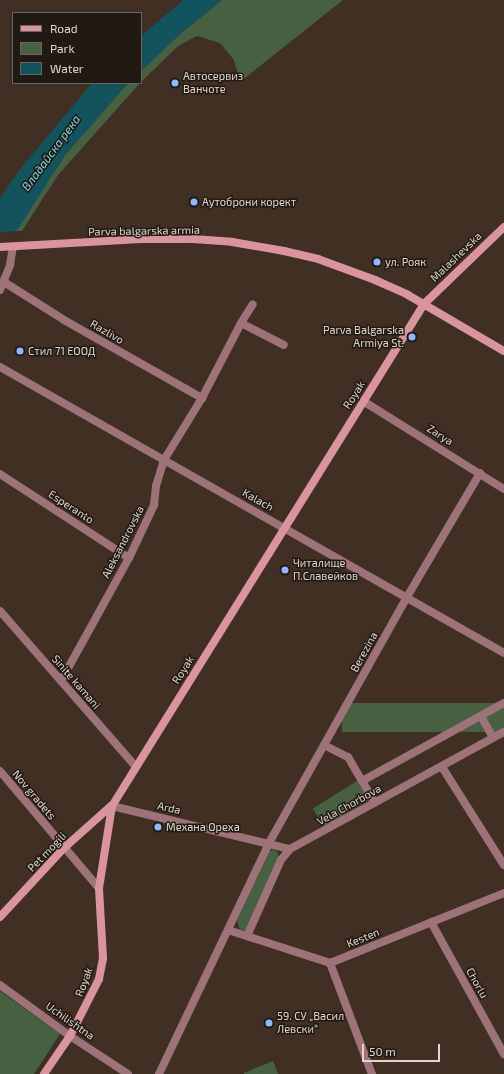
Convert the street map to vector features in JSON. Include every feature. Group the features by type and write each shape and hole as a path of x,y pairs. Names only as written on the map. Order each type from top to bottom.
{"street":[{"name":"Malashevska","path":"424,304 504,227"},
{"name":"Parva balgarska armia","path":"0,247 141,239 193,239 232,242 284,251 318,259 376,280 424,304 504,351"},
{"path":"0,290 10,265 13,246"},
{"name":"Razlivo","path":"4,282 71,324 202,398"},
{"name":"Aleksandrovska","path":"61,681 129,558 154,505 156,486 164,460 202,398 241,323 253,304"},
{"name":"Royak","path":"44,1074 70,1036 99,979 103,958 99,888 101,863 112,806 424,304"},
{"path":"241,323 284,345"},
{"name":"Kalach","path":"0,367 285,527 504,653"},
{"name":"Zarya","path":"363,401 504,489"},
{"name":"Berezina","path":"269,843 407,598 480,473"},
{"name":"Esperanto","path":"0,474 129,558"},
{"name":"Sinite kamani","path":"0,611 136,767"},
{"name":"Vela Chorbova","path":"362,781 504,703"},
{"path":"481,716 493,738"},
{"name":"Vela Chorbova","path":"247,936 281,860 290,849 504,732"},
{"path":"324,745 348,757 375,803"},
{"path":"442,767 504,865"},
{"name":"Nov gradets","path":"0,771 99,888"},
{"name":"Arda","path":"112,806 290,849"},
{"name":"Pet mogili","path":"0,917 64,848 112,806"},
{"path":"159,1074 269,843"},
{"name":"Kesten","path":"330,963 504,893"},
{"name":"Chorlu","path":"431,922 504,1054"},
{"path":"228,930 330,963 372,1074"},
{"name":"Uchilishtna","path":"0,985 70,1036 128,1074"}],"green space":[{"path":"222,0 343,0 240,82 234,60 220,43 197,36 178,46 142,81 142,70 180,34"},
{"path":"127,84 139,84 58,175 22,231 16,231 65,155"},
{"path":"342,703 504,703 504,732 342,732"},
{"path":"357,781 369,800 325,827 313,809"},
{"path":"270,851 277,851 279,857 247,929 243,931 239,928 237,920"},
{"path":"0,991 60,1034 34,1074 0,1074"},
{"path":"273,1061 278,1074 244,1074 244,1073"}],"water":[{"path":"183,0 222,0 180,34 142,70 142,35"},
{"name":"Владайска река","path":"91,84 127,84 65,155 0,257 0,198 21,168"}],"pier":[{"path":"18,231 2,258 0,259 0,232"}],"place":[{"name":"Автосервиз Ванчоте","path":"175,83"},
{"name":"Аутоброни корект","path":"194,202"},
{"name":"ул. Рояк","path":"377,262"},
{"name":"Parva Balgarska Armiya St.","path":"412,337"},
{"name":"Стил 71 ЕООД","path":"20,351"},
{"name":"Читалище П.Славейков","path":"285,570"},
{"name":"Механа Ореха","path":"158,827"},
{"name":"59. СУ „Васил Левски“","path":"269,1023"}]}
